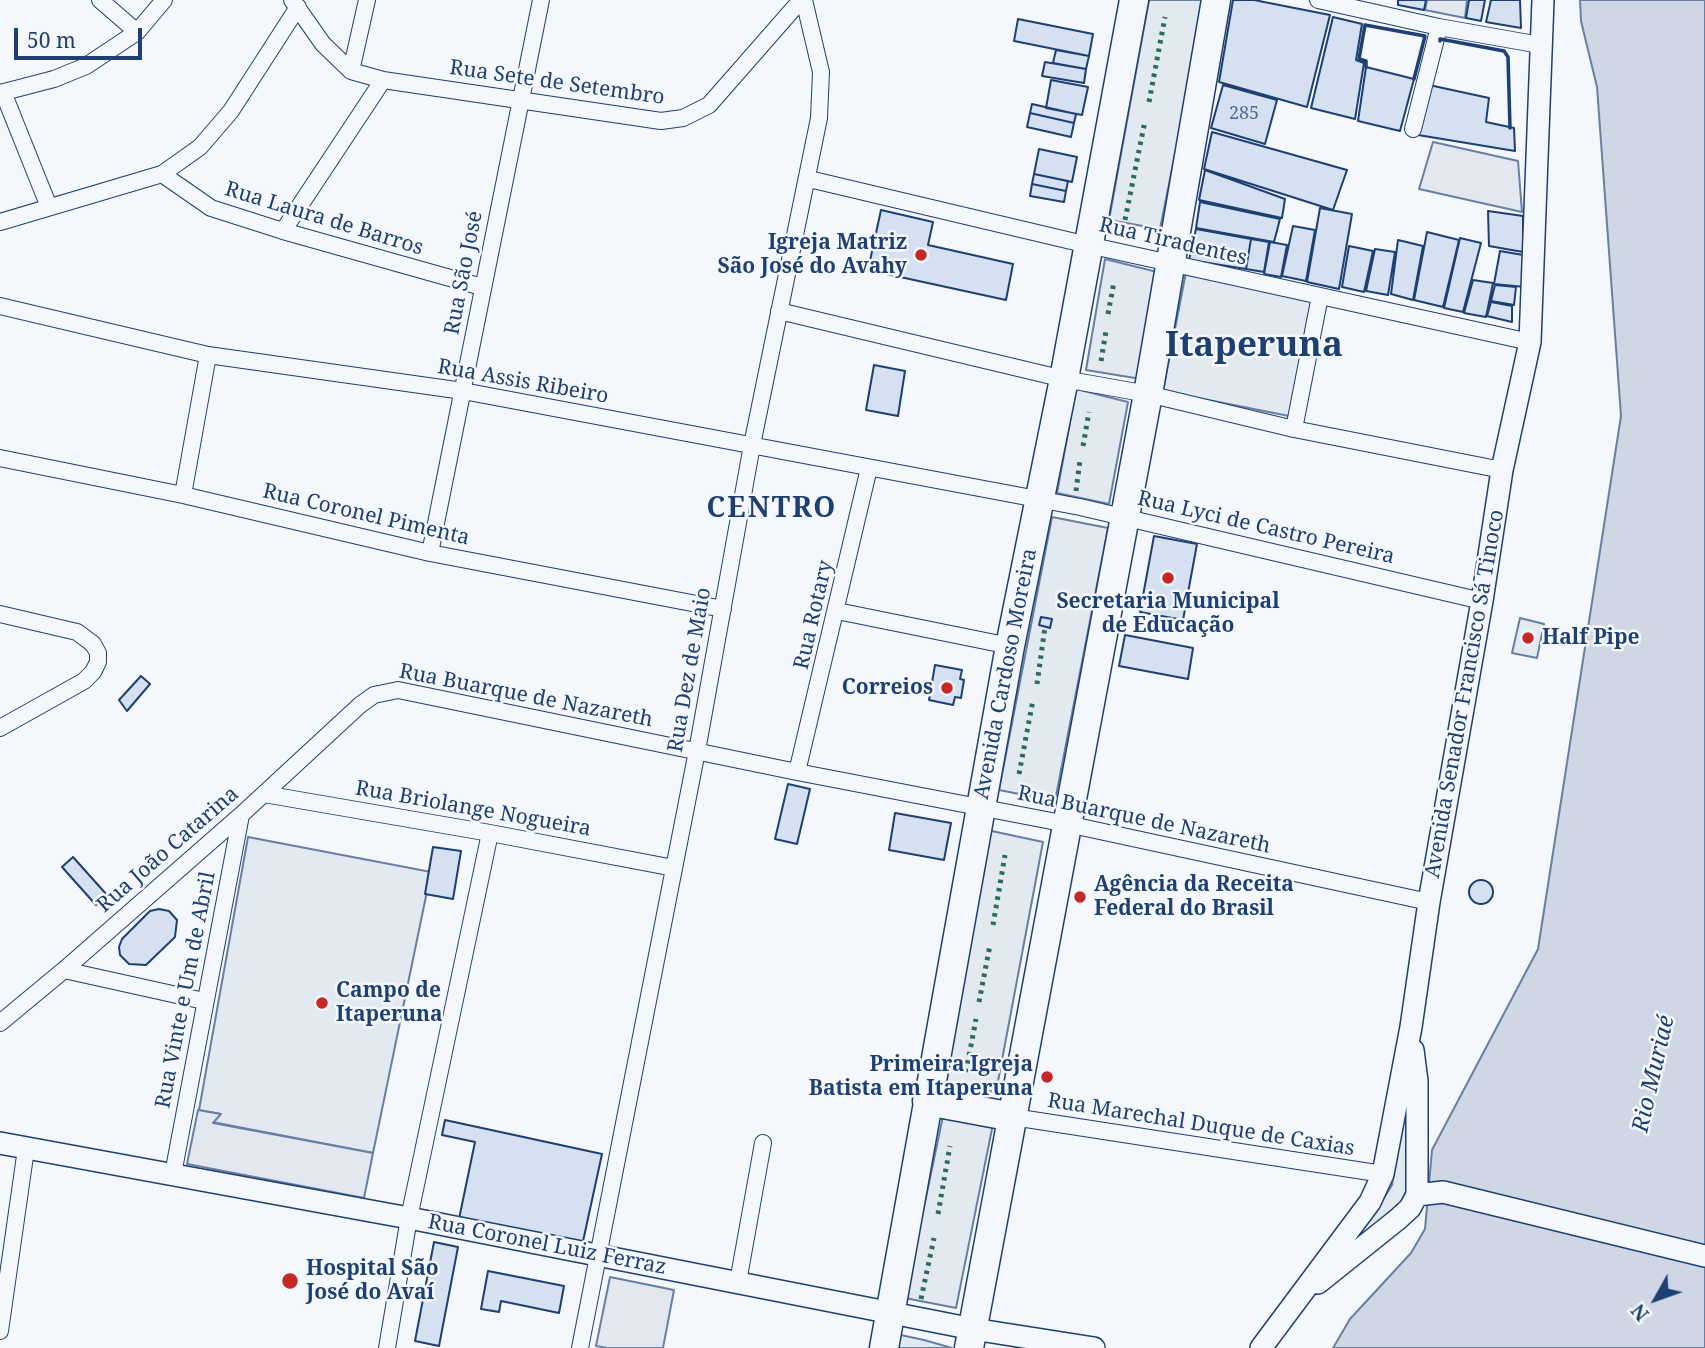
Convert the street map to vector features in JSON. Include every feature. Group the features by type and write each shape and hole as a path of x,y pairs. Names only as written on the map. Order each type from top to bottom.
{"highway":[{"name":"Avenida Cardoso Moreira","path":"884,1348 1010,646 1064,379 1134,0"},
{"path":"971,1338 1148,394 1216,0"},
{"path":"927,1101 1013,1117"}],"street":[{"path":"100,0 137,32"},
{"path":"49,207 1,92 54,79 86,66 137,32 164,0"},
{"path":"351,71 367,0"},
{"name":"Rua São José","path":"430,553 541,0"},
{"name":"Rua Sete de Setembro","path":"295,4 323,44 351,71 383,80 661,121 683,118 709,105 802,0"},
{"name":"Rua Dez de Maio","path":"580,1348 697,751 752,445 819,118 821,72 802,0"},
{"path":"1318,0 1439,27 1540,45"},
{"name":"Avenida Senador Francisco Sá Tinoco","path":"1261,1348 1370,1202 1383,1174 1411,1027 1429,902 1482,601 1502,470 1530,342 1542,0"},
{"path":"0,222 162,174 200,147 231,111 295,4"},
{"path":"1413,129 1439,27"},
{"path":"283,231 383,80"},
{"name":"Rua Laura de Barros","path":"162,174 211,208 482,287"},
{"name":"Rua Tiradentes","path":"808,179 1088,245 1530,342"},
{"path":"1294,429 1320,296"},
{"name":"Rua Assis Ribeiro","path":"0,306 208,355 463,391 1040,500"},
{"path":"779,311 1064,379 1148,394 1294,429 1502,470"},
{"path":"183,495 208,355"},
{"name":"Rua Coronel Pimenta","path":"0,458 183,495 430,553 723,609"},
{"name":"Rua Rotary","path":"797,772 869,468"},
{"name":"Rua Lyci de Castro Pereira","path":"1040,500 1125,517 1482,601"},
{"path":"837,611 1010,646"},
{"path":"0,614 77,632 85,636 98,653 98,662 93,672 83,681 0,728"},
{"name":"Rua Buarque de Nazareth","path":"360,705 374,695 398,690 1067,824 1429,902"},
{"name":"Rua João Catarina","path":"0,1023 241,815 360,705"},
{"name":"Rua Briolange Nogueira","path":"264,794 674,868"},
{"name":"Rua Vinte e Um de Abril","path":"173,1174 241,815"},
{"path":"387,1348 410,1218 491,833"},
{"path":"64,970 204,1001"},
{"path":"1296,1300 1398,1219 1410,1208 1417,1195 1417,1082 1411,1027"},
{"name":"Rua Marechal Duque de Caxias","path":"1013,1117 1383,1174"},
{"name":"Rua Coronel Luiz Ferraz","path":"0,1143 410,1218 891,1311 971,1338 1094,1348"},
{"path":"738,1282 763,1143"},
{"path":"0,1331 26,1149"},
{"path":"1417,1195 1443,1192 1705,1256"}],"shaded area":[{"path":"1149,0 1206,0 1160,229 1109,220"},
{"path":"1427,0 1467,0 1465,18 1425,10"},
{"path":"1433,142 1518,161 1522,212 1419,189"},
{"path":"1105,259 1157,272 1141,379 1086,370"},
{"path":"1186,272 1312,297 1289,416 1163,391"},
{"path":"1076,389 1128,402 1109,504 1057,493"},
{"path":"1052,517 1108,528 1055,801 999,790"},
{"name":"Half Pipe","path":"1520,618 1544,624 1537,658 1512,653"},
{"path":"987,830 1043,842 996,1092 941,1084"},
{"name":"Campo de Itaperuna","path":"248,837 431,872 373,1153 212,1122 220,1114 199,1110"},
{"path":"1406,1092 1406,1192 1401,1202 1334,1261 1376,1211 1392,1185"},
{"path":"198,1110 221,1114 213,1123 373,1153 364,1198 187,1164"},
{"path":"943,1116 993,1124 956,1308 905,1298"},
{"path":"610,1277 674,1290 663,1348 596,1346"},
{"path":"896,1334 924,1340 952,1348 893,1348"}],"water":[{"name":"Rio Muriaé","path":"1580,0 1705,0 1705,1348 1333,1348 1350,1319 1411,1253 1425,1229 1432,1150 1538,949 1621,416 1597,87 1581,21"}],"building":[{"path":"1233,0 1254,0 1330,15 1307,107 1219,82"},
{"path":"1398,0 1426,0 1424,10 1398,5"},
{"path":"1469,0 1485,0 1481,21 1466,18"},
{"path":"1491,0 1520,0 1521,28 1486,22"},
{"path":"1333,17 1362,24 1356,60 1364,63 1355,119 1311,108"},
{"path":"1018,19 1093,34 1089,56 1014,41"},
{"path":"1056,50 1089,56 1086,69 1053,63"},
{"path":"1045,62 1086,69 1084,83 1042,76"},
{"path":"1366,67 1414,79 1400,131 1358,121"},
{"path":"1051,80 1088,87 1082,115 1046,108"},
{"path":"1223,85 1277,100 1265,144 1211,128"},
{"path":"1429,85 1489,98 1486,122 1514,128 1515,151 1418,135"},
{"path":"1032,104 1076,114 1074,123 1030,113"},
{"path":"1030,113 1074,123 1071,137 1027,127"},
{"path":"1212,132 1347,170 1333,210 1204,169"},
{"path":"1039,149 1077,157 1072,182 1034,174"},
{"path":"1205,170 1285,199 1282,218 1199,200"},
{"path":"1034,174 1068,181 1066,191 1032,184"},
{"path":"1032,184 1066,191 1064,202 1030,196"},
{"path":"1200,202 1280,219 1274,242 1196,228"},
{"path":"1320,208 1352,214 1339,289 1307,282"},
{"name":"Igreja Matriz São José do Avahy","path":"881,210 933,222 928,245 1013,264 1006,300 868,270"},
{"path":"1488,211 1523,216 1523,252 1489,246"},
{"path":"1293,226 1315,230 1306,281 1282,276"},
{"path":"1196,229 1251,239 1246,269 1189,260"},
{"path":"1427,232 1459,240 1443,307 1414,300"},
{"path":"1460,238 1481,243 1463,312 1444,308"},
{"path":"1251,239 1269,242 1264,272 1246,269"},
{"path":"1398,240 1423,246 1413,300 1391,294"},
{"path":"1270,242 1287,245 1281,277 1264,274"},
{"path":"1349,246 1373,251 1364,292 1342,287"},
{"path":"1375,249 1395,252 1388,295 1366,291"},
{"path":"1500,251 1523,255 1525,287 1494,284"},
{"path":"1473,280 1493,283 1486,317 1464,313"},
{"path":"1495,285 1516,287 1514,305 1491,301"},
{"path":"1491,302 1512,306 1512,322 1487,316"},
{"path":"874,365 905,371 898,416 866,410"},
{"name":"Secretaria Municipal de Educação","path":"1154,536 1197,544 1183,620 1140,612"},
{"path":"1041,617 1052,619 1050,628 1039,625"},
{"path":"1125,635 1193,648 1188,679 1119,666"},
{"name":"Correios","path":"935,665 962,670 960,679 964,680 961,698 955,697 953,705 929,700"},
{"path":"141,676 150,684 127,711 119,700"},
{"path":"788,784 810,789 797,844 775,839"},
{"path":"895,813 951,823 944,860 889,850"},
{"path":"433,847 461,851 453,899 425,894"},
{"path":"73,857 107,895 96,905 62,867"},
{"path":"1481,880 1490,883 1493,892 1490,901 1481,904 1472,901 1469,892 1472,883"},
{"path":"150,911 169,911 177,920 175,937 146,965 129,964 120,955 122,939"},
{"path":"445,1120 602,1154 582,1246 459,1219 475,1142 442,1135"},
{"path":"434,1242 458,1247 439,1346 415,1341"},
{"path":"488,1271 564,1286 559,1313 501,1301 499,1312 481,1309"}],"hedge":[{"path":"1149,102 1165,17"},
{"path":"1125,220 1145,121"},
{"path":"1108,314 1114,282"},
{"path":"1101,361 1106,331"},
{"path":"1083,446 1089,412"},
{"path":"1076,491 1080,460"},
{"path":"1037,684 1045,627"},
{"path":"1019,774 1033,700"},
{"path":"993,925 1005,855"},
{"path":"979,1002 990,945"},
{"path":"966,1072 976,1019"},
{"path":"938,1214 950,1146"},
{"path":"921,1299 934,1238"}],"wall":[{"path":"1366,67 1366,61 1359,59 1365,25 1425,36 1414,79"},
{"path":"1440,41 1504,51 1508,57 1510,128"}],"place":[{"name":"Igreja Matriz São José do Avahy","path":"921,255"},
{"name":"Secretaria Municipal de Educação","path":"1168,578"},
{"name":"Half Pipe","path":"1528,638"},
{"name":"Correios","path":"947,688"},
{"name":"Agência da Receita Federal do Brasil","path":"1080,897"},
{"name":"Campo de Itaperuna","path":"322,1003"},
{"name":"Primeira Igreja Batista em Itaperuna","path":"1047,1077"},
{"name":"Hospital São José do Avaí","path":"290,1281"}],"district":[{"name":"Itaperuna","path":"1254,346"},
{"name":"CENTRO","path":"772,509"}]}
